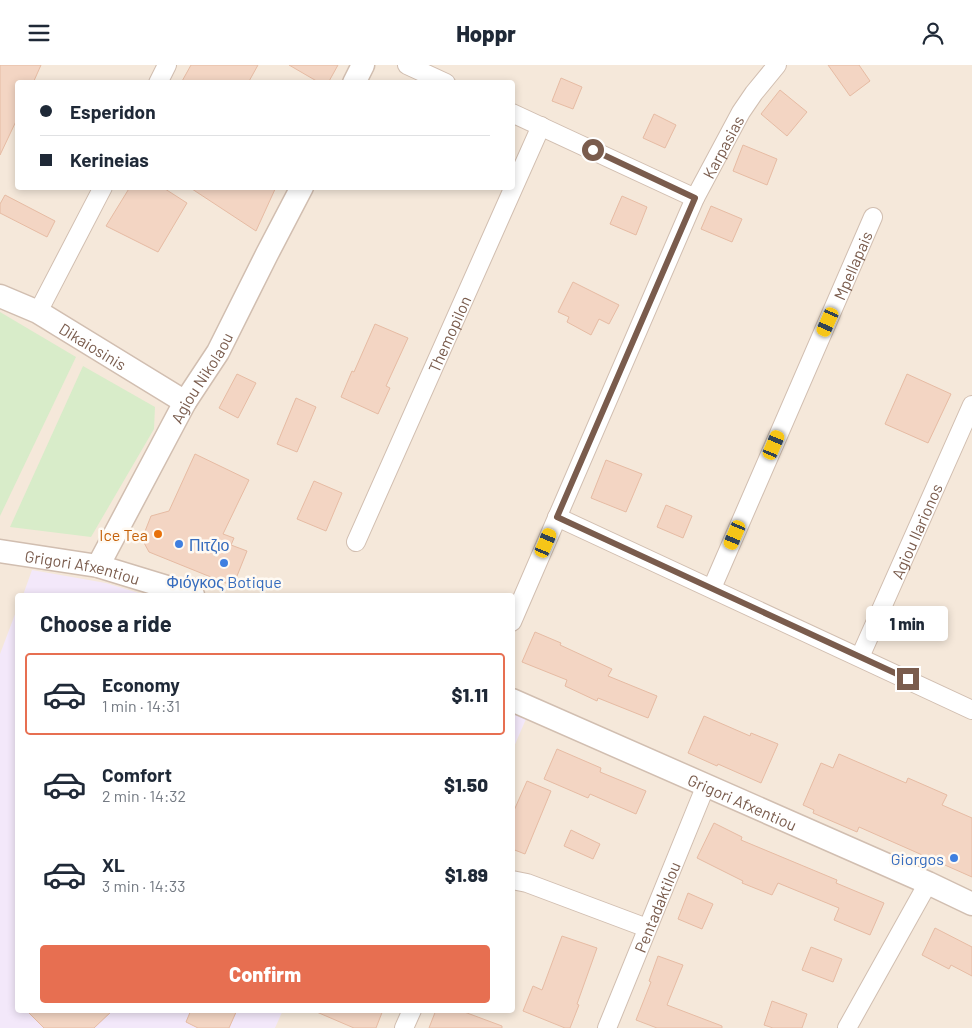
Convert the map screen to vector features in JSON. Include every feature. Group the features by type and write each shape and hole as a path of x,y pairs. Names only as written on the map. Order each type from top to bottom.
{"street":[{"path":"160,80 167,65"},
{"path":"356,80 363,65"},
{"path":"407,65 440,80"},
{"name":"Karpasias","path":"515,615 695,198 741,112 777,65"},
{"path":"515,114 695,198"},
{"name":"Themopilon","path":"515,184 541,126"},
{"path":"38,312 101,190"},
{"name":"Agiou Nikolaou","path":"98,566 185,402 218,352 300,190"},
{"name":"Themopilon","path":"356,542 513,190"},
{"name":"Mpellapais","path":"712,589 873,217"},
{"name":"Dikaiosinis","path":"0,296 38,312 185,402"},
{"name":"Agiou Ilarionos","path":"860,657 972,407"},
{"path":"557,517 972,710"},
{"name":"Grigori Afxentiou","path":"0,551 98,566 186,593"},
{"name":"Grigori Afxentiou","path":"515,701 928,883 972,905"},
{"name":"Pentadaktilou","path":"607,1028 706,785"},
{"path":"515,881 527,883 647,928"},
{"path":"848,1028 928,883"},
{"path":"404,1028 411,1013"}],"shaded area":[{"path":"0,65 972,65 972,1028 0,1028"},
{"path":"32,570 106,583 138,593 24,593"},
{"path":"15,614 15,1013 282,1013 275,1028 0,1028 0,654"},
{"path":"515,714 526,719 515,744"}],"green space":[{"path":"0,312 76,357 0,516"},
{"path":"83,366 155,407 154,429 91,537 10,527"}],"building":[{"path":"0,65 41,65 34,80 15,80 15,123 0,155"},
{"path":"191,65 258,65 250,80 183,80"},
{"path":"289,65 338,65 330,80 315,80"},
{"path":"828,65 859,65 870,81 850,96"},
{"path":"561,78 582,87 573,109 552,101"},
{"path":"780,90 807,112 787,136 761,114"},
{"path":"654,114 676,125 665,148 643,138"},
{"path":"743,145 777,159 767,185 733,171"},
{"path":"128,190 167,190 187,203 158,252 106,226"},
{"path":"194,190 275,190 256,231"},
{"path":"5,195 55,221 47,237 0,213 0,204"},
{"path":"622,196 647,207 636,235 610,224"},
{"path":"711,206 742,219 732,242 701,229"},
{"path":"573,282 619,305 609,324 599,319 591,335 567,322 569,317 558,312"},
{"path":"375,324 408,338 386,386 390,388 378,414 341,397"},
{"path":"237,374 256,383 238,418 219,408"},
{"path":"907,374 951,394 928,443 885,424"},
{"path":"296,398 316,407 297,452 277,444"},
{"path":"195,454 249,480 223,534 234,538 231,545 247,551 233,586 149,552 142,539 151,516 169,511"},
{"path":"606,460 642,474 626,512 591,498"},
{"path":"314,481 342,493 326,531 297,519"},
{"path":"666,505 692,516 683,538 657,527"},
{"path":"535,632 612,669 608,676 657,696 648,718 598,698 597,701 565,686 567,680 522,662"},
{"path":"704,716 750,736 751,733 778,744 761,783 688,753"},
{"path":"557,749 601,768 600,772 646,791 636,814 590,794 588,798 544,779"},
{"path":"839,754 906,783 908,778 947,795 942,805 972,818 972,877 859,827 857,832 813,813 814,810 803,805 821,763 833,768"},
{"path":"527,781 551,791 525,854 515,850 515,808"},
{"path":"714,823 742,837 741,840 837,880 836,883 884,903 870,935 834,920 839,908 778,883 772,895 742,883 743,881 697,858"},
{"path":"571,830 600,844 593,859 564,846"},
{"path":"688,893 713,904 702,929 678,919"},
{"path":"935,928 972,947 972,976 951,965 949,969 922,955"},
{"path":"562,936 597,948 570,1028 565,1028 523,1011 533,986 542,990"},
{"path":"811,947 842,959 833,982 802,970"},
{"path":"658,956 683,965 667,1005 722,1026 722,1028 657,1028 636,1020 651,982 649,981"},
{"path":"772,1001 807,1014 802,1028 773,1028 764,1025"},
{"path":"29,1013 110,1013 94,1028 44,1028"},
{"path":"190,1013 236,1013 229,1028 198,1028 186,1022"},
{"path":"319,1013 382,1013 376,1028 354,1028"},
{"path":"435,1013 467,1013 502,1026 502,1028 429,1028"}],"place":[{"name":"Ice Tea","path":"158,534"},
{"name":"Πιτζιο","path":"179,544"},
{"name":"Φιόγκος Botique","path":"224,563"},
{"name":"Giorgos","path":"954,858"}],"route":[{"path":"593,150 695,198 557,517 908,679"}]}
